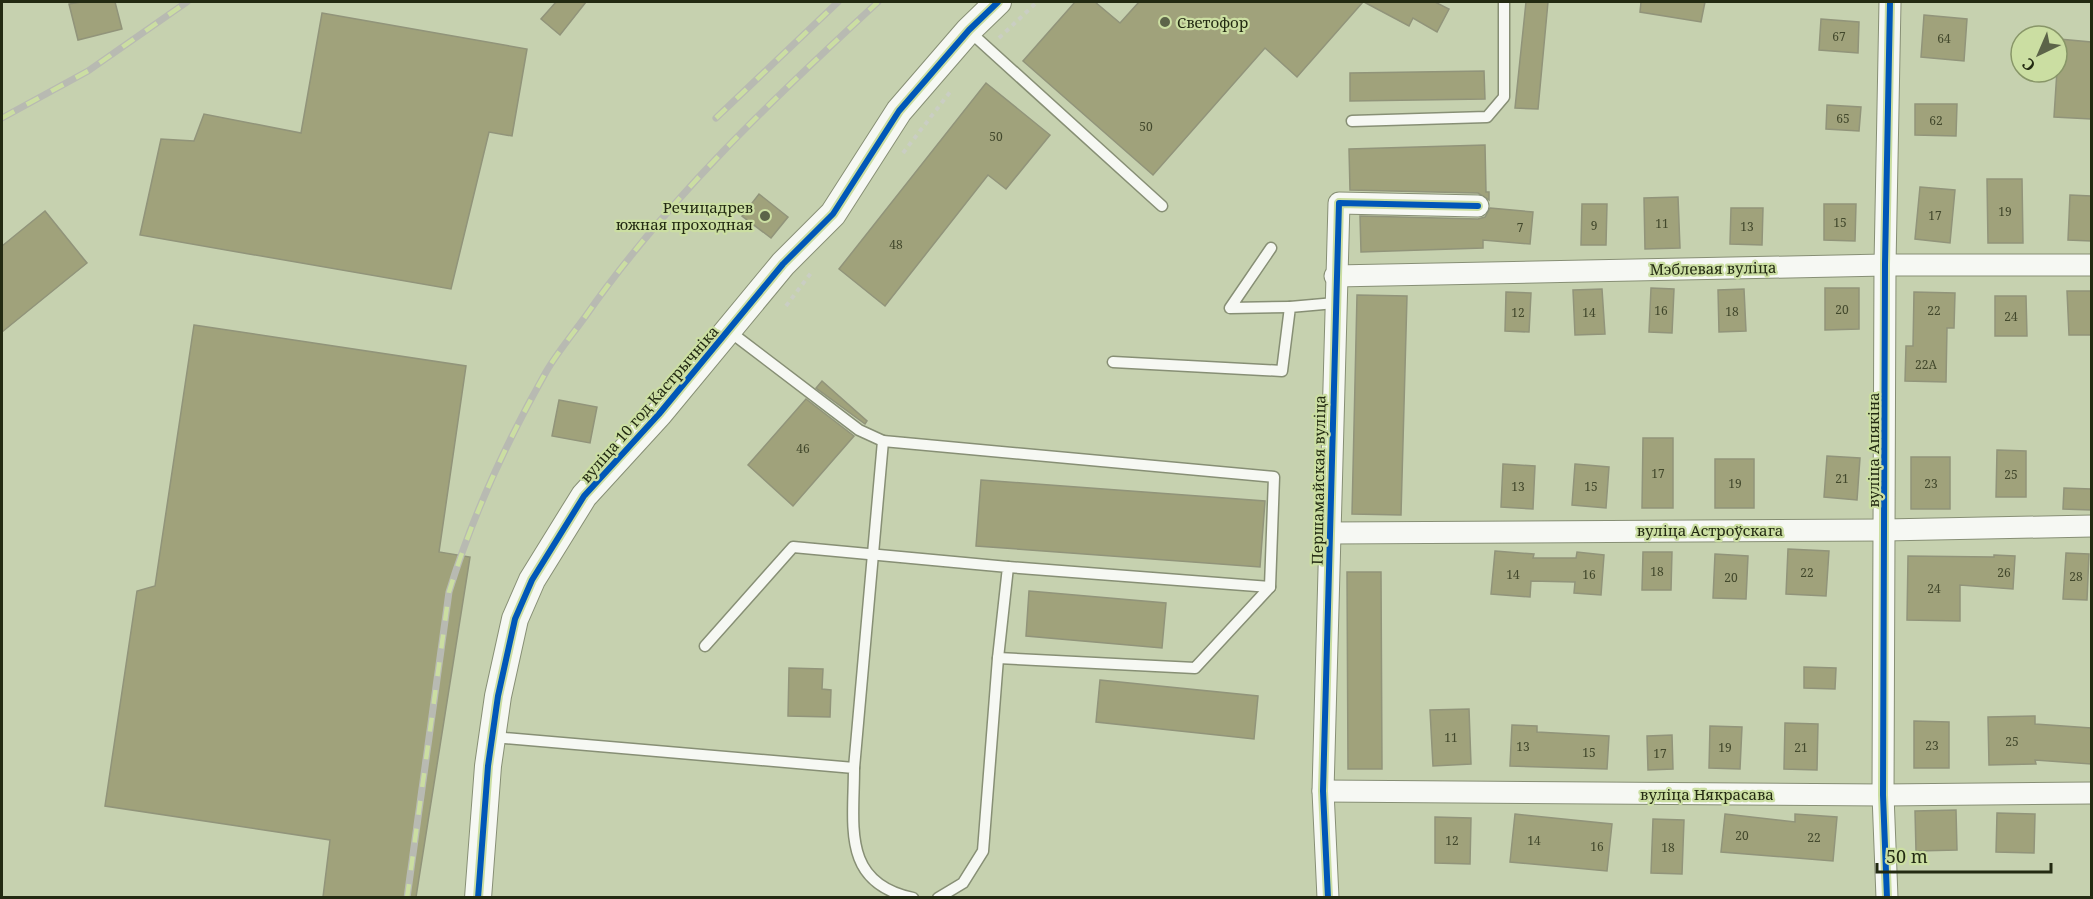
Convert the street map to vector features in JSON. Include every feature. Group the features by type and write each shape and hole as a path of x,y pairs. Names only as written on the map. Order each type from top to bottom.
{"street":[{"name":"вуліца 10 год Кастрычніка","path":"478,897 492,737 505,655 515,619 532,580 584,496 659,414 783,264 833,214 899,111 969,30 998,2"},
{"name":"вуліца Апякіна","path":"1887,897 1883,795 1885,264 1890,2"},
{"name":"Першамайская вуліца","path":"1328,897 1323,791 1335,276 1339,203 1478,206"},
{"name":"Мэблевая вуліца","path":"1335,276 1885,264 2091,265"},
{"name":"вуліца Астроўскага","path":"1329,532 1885,530 2091,526"},
{"name":"вуліца Някрасава","path":"1323,791 1883,795 2091,793"}],"lane":[{"path":"1352,121 1487,117 1504,97 1504,2"},
{"path":"969,30 1162,206"},
{"path":"1271,248 1230,308 1290,307 1335,303"},
{"path":"1113,362 1282,371 1290,307"},
{"path":"729,331 859,430 883,441 1274,477 1270,587 1195,668 998,658"},
{"path":"883,441 854,768 854,845 867,875 894,894 913,897"},
{"path":"705,646 793,547 872,556 1270,587"},
{"path":"938,897 963,883 983,850 998,658 1008,567"},
{"path":"492,737 854,768"}],"path":[{"path":"988,49 1037,2"},
{"path":"900,157 955,86"},
{"path":"786,306 818,264"}],"building":[{"path":"115,2 122,29 78,40 69,4"},
{"path":"556,2 586,2 560,35 541,19"},
{"path":"1075,2 1095,2 1120,23 1139,2 1363,2 1297,77 1265,48 1153,175 1023,61"},
{"path":"1364,2 1435,2 1449,9 1437,32 1413,18 1409,26"},
{"path":"1526,2 1548,2 1538,109 1515,108"},
{"path":"1641,2 1705,2 1701,22 1640,12"},
{"path":"322,13 527,49 512,136 489,132 451,289 140,235 161,139 194,141 204,114 301,133"},
{"path":"1924,15 1967,19 1964,61 1921,57"},
{"path":"1821,19 1859,22 1858,53 1819,50"},
{"path":"2069,40 2091,42 2091,119 2054,117 2056,84 2069,84"},
{"path":"1484,71 1485,99 1350,101 1350,73"},
{"path":"986,83 1050,135 1006,189 988,175 885,306 839,269"},
{"path":"1915,104 1957,104 1956,136 1915,135"},
{"path":"1827,105 1861,107 1859,131 1826,129"},
{"path":"1485,145 1486,192 1489,192 1489,200 1478,193 1350,190 1349,149"},
{"path":"1987,179 2022,179 2023,243 1988,243"},
{"path":"1920,187 1955,190 1950,243 1915,239"},
{"name":"Речицадрев южная проходная","path":"759,194 788,217 771,238 742,216"},
{"path":"2070,195 2091,196 2091,241 2068,240"},
{"path":"1678,197 1680,248 1645,249 1644,198"},
{"path":"1582,204 1607,204 1606,245 1581,245"},
{"path":"1824,204 1856,204 1855,241 1824,240"},
{"path":"1490,208 1533,212 1530,244 1483,240 1483,248 1361,252 1360,216 1478,219 1485,217"},
{"path":"1731,208 1763,208 1762,245 1730,244"},
{"path":"45,211 87,263 2,332 2,246"},
{"path":"1651,288 1674,289 1672,333 1649,332"},
{"path":"1825,288 1859,288 1859,329 1825,330"},
{"path":"1602,289 1605,334 1575,335 1573,290"},
{"path":"1744,289 1746,331 1719,332 1718,290"},
{"path":"2067,291 2091,291 2091,335 2069,335"},
{"path":"1506,292 1531,293 1529,332 1505,331"},
{"path":"1914,292 1955,293 1954,328 1947,328 1946,382 1905,381 1906,346 1913,346"},
{"path":"1357,295 1407,296 1401,515 1352,514"},
{"path":"1995,296 2026,296 2027,336 1995,336"},
{"path":"194,325 466,366 439,552 470,557 416,897 323,897 330,840 105,806 137,591 155,586"},
{"path":"822,381 867,421 865,424 816,388"},
{"path":"806,399 854,436 793,506 748,465"},
{"path":"559,400 597,407 590,443 552,436"},
{"path":"1643,438 1673,438 1673,508 1642,508"},
{"path":"1997,450 2026,451 2026,497 1996,497"},
{"path":"1827,456 1860,458 1857,500 1824,497"},
{"path":"1911,457 1950,457 1950,509 1911,509"},
{"path":"1715,459 1754,459 1754,508 1715,508"},
{"path":"1503,464 1535,466 1533,509 1501,507"},
{"path":"1575,464 1609,467 1606,508 1572,505"},
{"path":"981,480 1265,501 1260,567 976,546"},
{"path":"2064,488 2091,489 2091,510 2063,509"},
{"path":"1788,549 1829,551 1826,596 1786,594"},
{"path":"1495,551 1534,554 1533,558 1576,558 1577,552 1604,555 1601,595 1574,593 1575,582 1531,581 1530,597 1491,594"},
{"path":"1643,552 1672,552 1671,590 1642,590"},
{"path":"2066,553 2089,554 2087,600 2063,599"},
{"path":"1715,554 1748,556 1746,599 1713,598"},
{"path":"1994,555 2015,556 2013,589 1960,585 1960,621 1907,620 1908,556 1994,557"},
{"path":"1347,572 1381,572 1382,769 1348,769"},
{"path":"1029,591 1166,603 1162,648 1026,636"},
{"path":"1804,667 1836,668 1835,689 1804,688"},
{"path":"789,668 823,669 822,689 831,690 830,717 788,716"},
{"path":"1100,680 1258,696 1254,739 1096,722"},
{"path":"1469,709 1471,764 1433,766 1430,710"},
{"path":"2035,716 2035,724 2091,728 2091,764 2035,760 2036,764 1989,765 1988,717"},
{"path":"1914,721 1949,722 1949,768 1914,768"},
{"path":"1785,723 1818,724 1817,770 1784,769"},
{"path":"1512,725 1537,726 1537,732 1609,736 1607,769 1510,766"},
{"path":"1710,726 1742,727 1740,769 1709,768"},
{"path":"1672,735 1673,769 1648,770 1647,736"},
{"path":"1956,810 1957,850 1916,851 1915,811"},
{"path":"1997,813 2035,814 2034,853 1996,852"},
{"path":"1515,814 1612,824 1607,871 1510,862"},
{"path":"1725,814 1795,822 1795,814 1837,817 1833,861 1721,852"},
{"path":"1435,817 1471,818 1470,864 1435,863"},
{"path":"1653,819 1684,820 1682,874 1651,873"}],"railway":[{"path":"2,118 88,71 187,2"},
{"path":"716,118 838,2"},
{"path":"407,898 449,592 468,536 504,452 532,398 555,358 651,231 723,151 878,2"}],"cycle path":[{"path":"478,898 488,766 498,696 515,619 532,580 584,496 659,414 783,264 833,214 899,111 969,30 998,2"},
{"path":"1887,898 1883,795 1885,265 1890,2"},
{"path":"1328,898 1323,791 1339,203 1478,206"}],"place":[{"name":"Светофор","path":"1165,22"},
{"name":"Речицадрев южная проходная","path":"765,216"}]}
